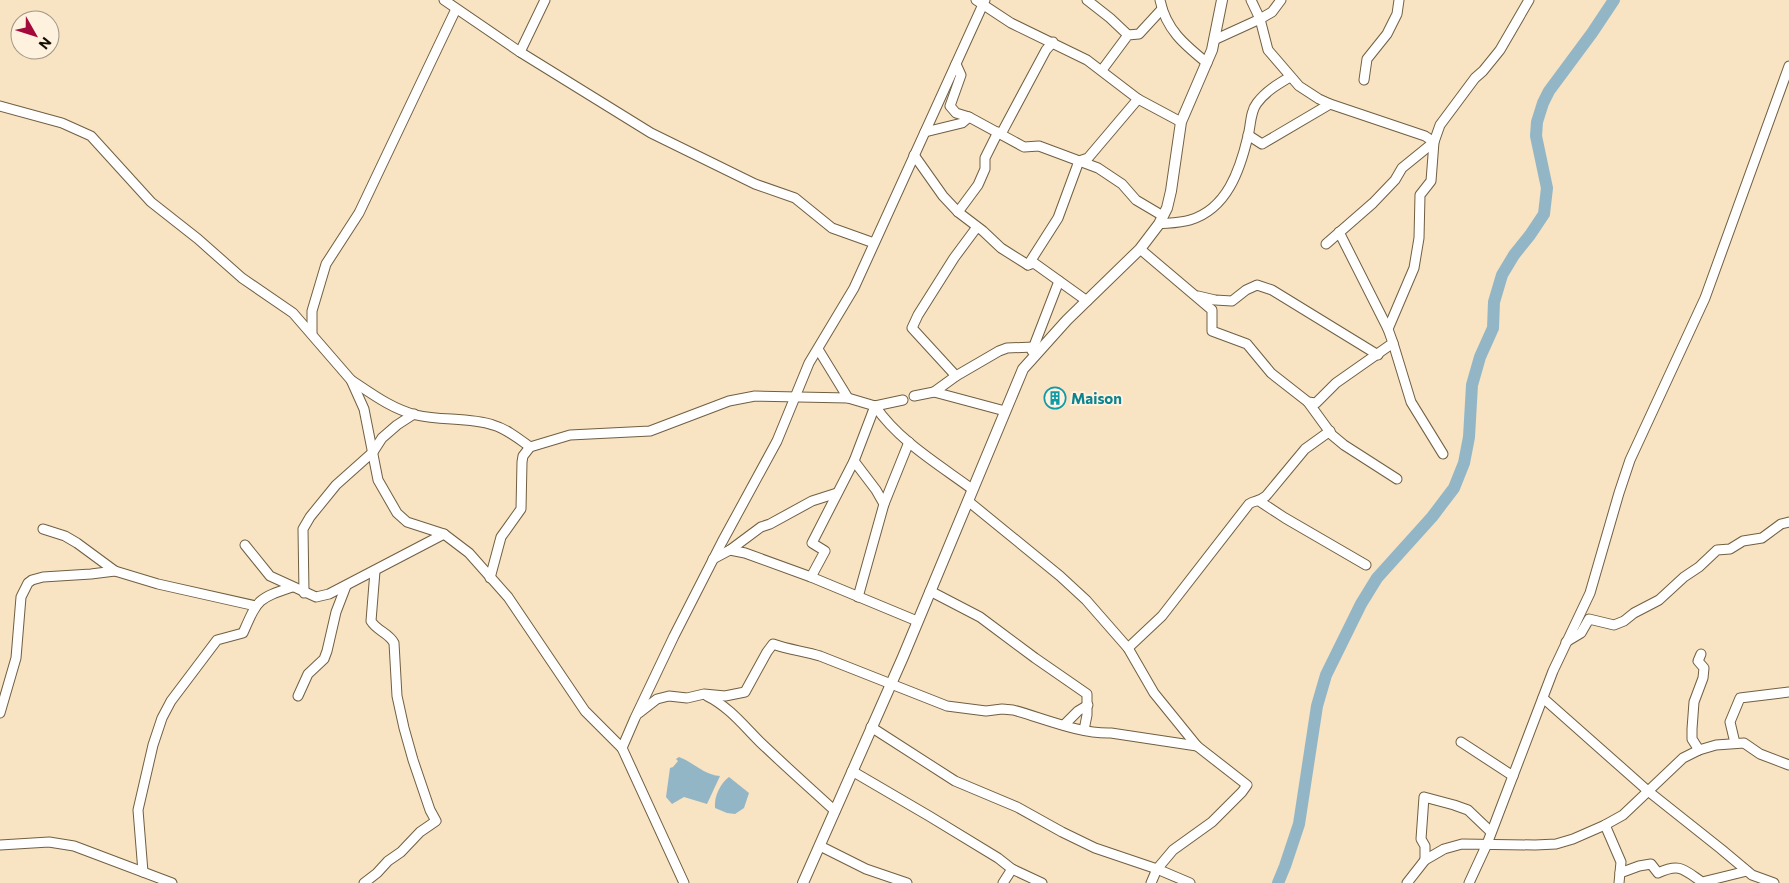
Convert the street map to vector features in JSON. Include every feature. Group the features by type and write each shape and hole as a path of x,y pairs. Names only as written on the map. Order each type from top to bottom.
{"street":[{"path":"444,0 520,52 651,133 755,184 795,198 832,228 874,243"},
{"path":"520,52 544,0"},
{"path":"1087,0 1128,35"},
{"path":"804,883 891,684 1023,368 1140,249 1161,220 1171,191 1180,122 1207,63 1222,0"},
{"path":"1251,0 1260,19 1268,50 1299,86 1330,104 1425,136 1434,142"},
{"path":"1214,40 1272,12 1281,0"},
{"path":"1364,80 1367,59 1387,34 1397,14 1399,0"},
{"path":"1388,329 1414,268 1419,238 1420,195 1431,181 1434,142 1440,125 1475,78 1483,72 1500,50 1529,0"},
{"path":"622,748 713,559 777,442 810,363 854,288 956,64 981,2 1011,23 1053,42 1102,70 1138,99 1180,122"},
{"path":"1102,70 1128,35 1139,34 1161,4"},
{"path":"1161,4 1171,29 1207,63"},
{"path":"312,333 312,311 326,264 359,213 456,9"},
{"path":"958,212 978,185 985,169 985,158 1046,50 1053,42"},
{"path":"956,64 961,75 950,106 956,113 969,117 1024,147 1040,146 1098,168 1122,184 1136,200 1161,220 1190,220 1214,208 1232,184 1242,163 1251,116 1256,103 1272,88 1290,77"},
{"path":"1469,883 1566,642 1590,593 1618,493 1630,460 1705,298 1789,66"},
{"path":"1079,161 1088,158 1138,99"},
{"path":"1248,135 1262,144 1330,104"},
{"path":"0,106 62,124 91,136 151,202 198,239 242,278 293,313 351,380 383,401 414,414 493,424 512,434 530,447"},
{"path":"925,132 962,123 969,117"},
{"path":"1326,244 1373,203 1395,180 1402,168 1434,142"},
{"path":"914,155 943,196 958,212 1001,248 1028,265"},
{"path":"1028,265 1058,218 1079,161"},
{"path":"956,376 912,328 918,315 954,258 978,227"},
{"path":"1339,232 1388,329 1411,402 1443,454"},
{"path":"1140,249 1212,310 1212,331 1247,344 1271,373 1308,402 1330,431 1344,445 1397,479"},
{"path":"1028,265 1034,263 1087,301"},
{"path":"1028,362 1059,281"},
{"path":"1195,296 1232,302 1246,290 1257,285 1272,290 1378,355"},
{"path":"1308,402 1316,403 1336,383 1393,343"},
{"path":"914,396 934,392 956,376 1007,348 1034,347"},
{"path":"818,349 848,398"},
{"path":"351,380 364,409 378,480 397,513 407,522 444,534 469,553 508,597 585,711 622,748 684,883"},
{"path":"934,392 1004,412"},
{"path":"490,578 501,537 521,509 522,462 523,456 530,447 570,434 650,431 729,401 755,396 848,398 875,406 903,400"},
{"path":"875,406 885,421 909,442 972,489"},
{"path":"811,577 826,551 812,543 854,461 875,406"},
{"path":"304,592 303,529 310,517 336,486 372,452 389,431 414,414"},
{"path":"1259,501 1266,496 1305,449 1330,431"},
{"path":"858,597 884,504 909,442"},
{"path":"854,461 884,504"},
{"path":"713,559 730,550 761,528 812,500 837,493"},
{"path":"968,501 1067,582 1086,600 1128,648 1154,693 1197,746 1247,785 1212,822 1173,850 1157,869 1151,883"},
{"path":"1128,648 1162,616 1248,504 1253,501 1259,501 1366,565"},
{"path":"1566,642 1581,633 1589,619 1614,625 1659,600 1684,577 1699,567 1716,550 1730,549 1743,541 1762,538 1781,524 1789,522"},
{"path":"43,529 65,536 115,571 158,584 256,606"},
{"path":"245,545 270,576 316,597 330,594 444,534"},
{"path":"730,550 745,552 918,620"},
{"path":"0,713 16,658 21,598 28,583 43,577 115,571"},
{"path":"364,883 377,874 388,861 401,852 420,832 436,821 430,810 404,728 397,696 394,643 391,637 374,627 371,622 375,571"},
{"path":"298,696 308,674 324,659 328,651 336,612 346,586"},
{"path":"143,872 138,810 153,745 162,718 171,702 217,640 243,633 258,602 267,595 292,587"},
{"path":"930,590 980,617 1034,658 1087,694 1088,705 1084,730"},
{"path":"636,716 644,707 657,698 670,696 687,698 704,694 725,696 745,692 773,644 786,649 804,651 820,656 947,706 986,711 1013,710 1098,733 1111,732 1197,746"},
{"path":"1698,750 1692,739 1692,729 1694,702 1703,678 1704,668 1698,661 1700,654"},
{"path":"1735,743 1730,722 1740,698 1789,692"},
{"path":"704,694 735,716 778,759 835,811"},
{"path":"1543,698 1648,791 1747,871 1752,875 1774,883"},
{"path":"1064,725 1078,711 1088,705"},
{"path":"872,727 955,781 1017,807 1095,848 1157,869 1190,883"},
{"path":"1461,742 1513,776"},
{"path":"1407,883 1425,860 1444,849 1462,844 1556,844 1605,825 1623,815 1683,758 1698,750 1716,745 1744,743 1760,754 1789,765"},
{"path":"852,771 998,858 1012,869 1042,883"},
{"path":"1425,860 1425,846 1421,839 1424,798 1454,804 1468,810 1491,832"},
{"path":"1605,825 1621,862 1619,878"},
{"path":"0,845 49,842 74,846 172,883"},
{"path":"820,846 866,869 907,883"},
{"path":"1619,878 1639,866 1650,864 1658,873 1672,867 1680,869 1702,882 1747,871"},
{"path":"1003,883 1012,869"}],"water":[{"path":"679,757 704,771 720,776 707,804 684,797 672,804 666,797 670,768 678,761 676,759"},
{"path":"729,777 749,793 744,808 735,814 715,808 718,791"}],"waterway":[{"path":"1278,883 1299,824 1317,706 1326,675 1361,604 1377,578 1432,517 1454,488 1464,463 1469,437 1472,385 1480,357 1493,328 1494,302 1502,275 1544,214 1547,188 1536,136 1537,122 1543,103 1549,91 1614,0"}],"place":[{"name":"Maison","path":"1055,398"}]}
